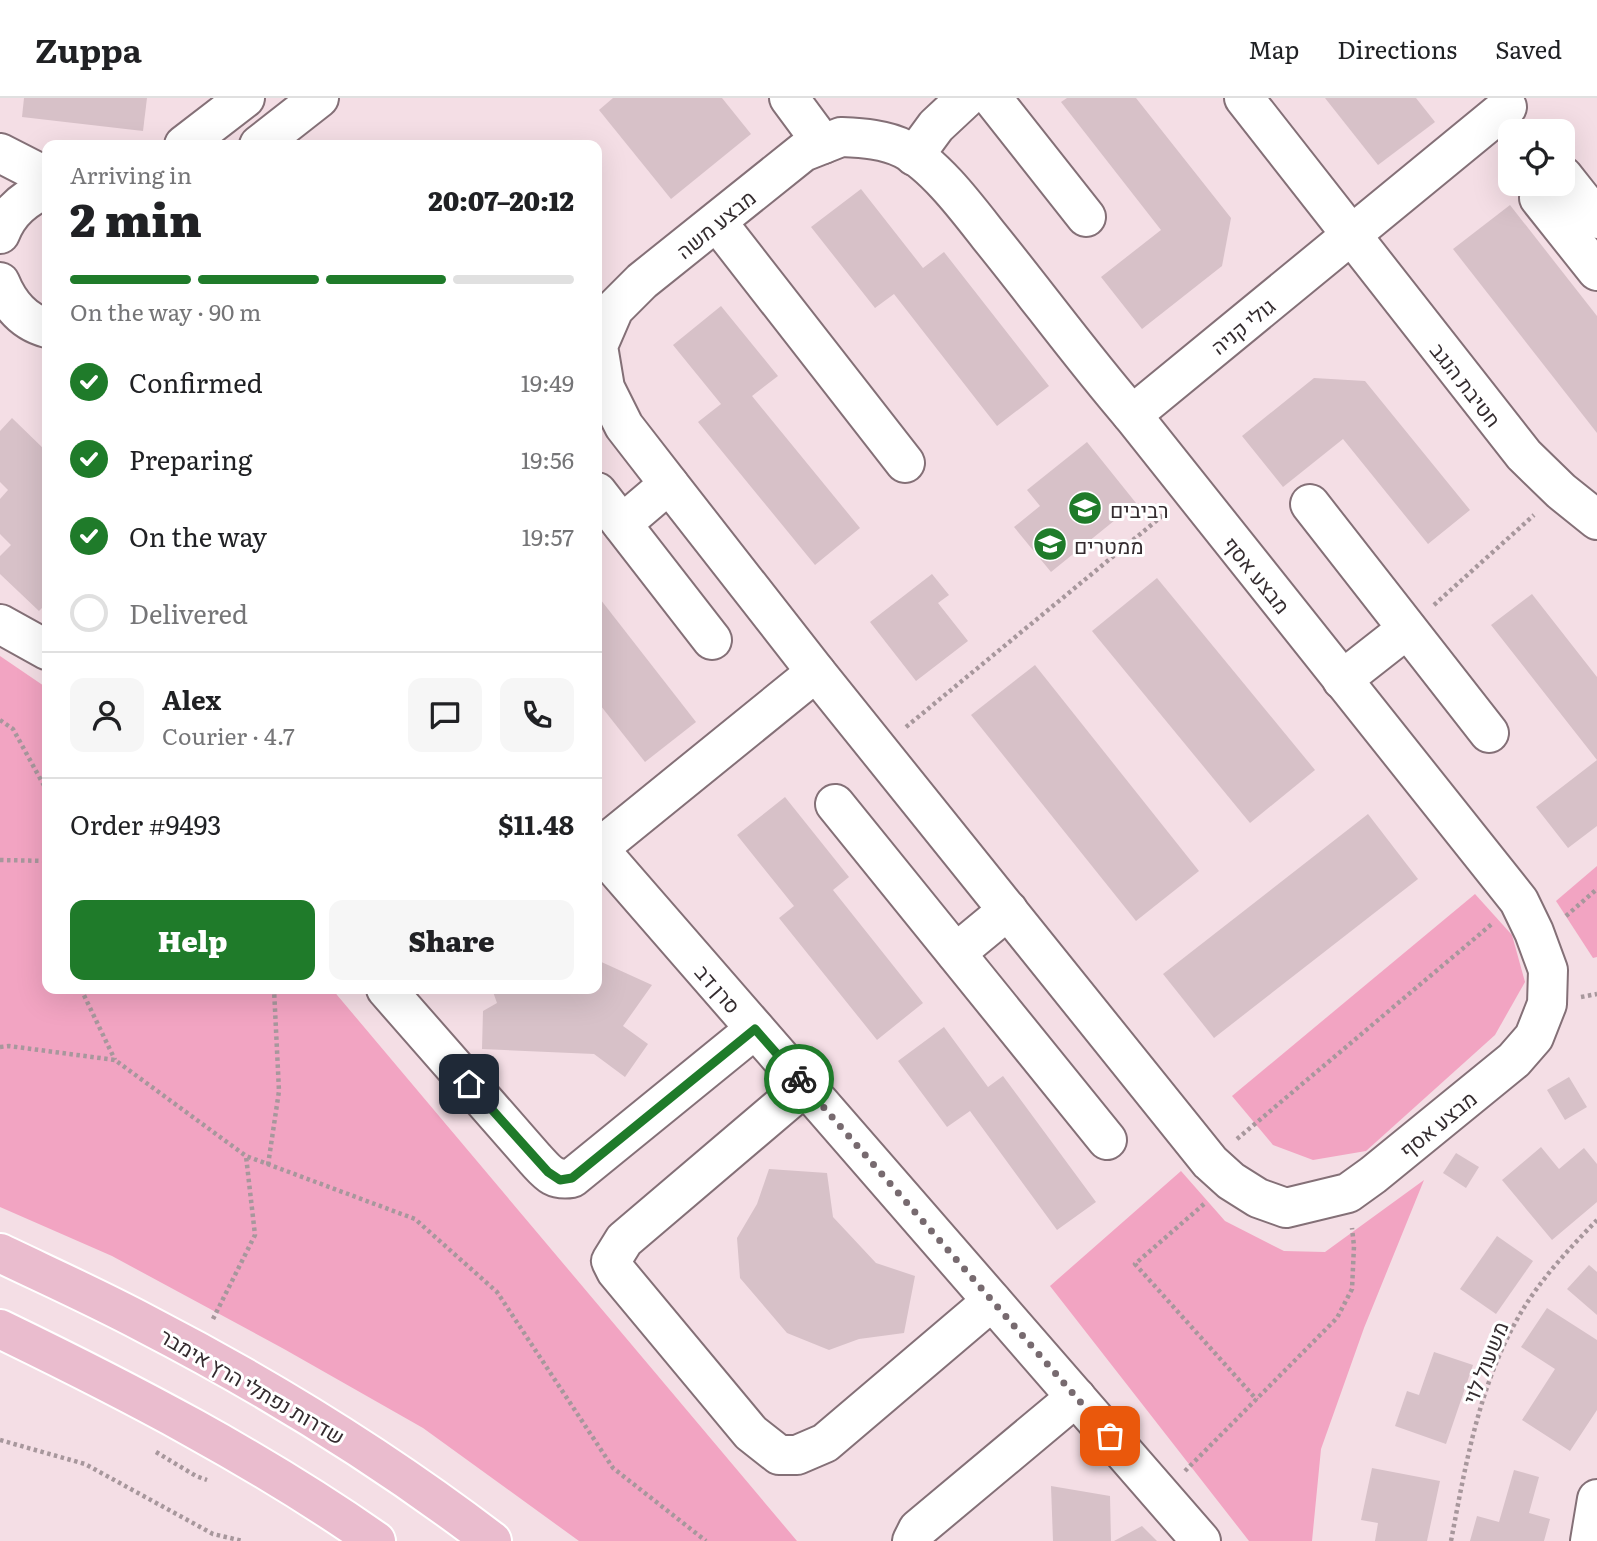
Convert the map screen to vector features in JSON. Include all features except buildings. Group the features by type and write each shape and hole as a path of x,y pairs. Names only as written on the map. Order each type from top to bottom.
{"main road":[{"name":"שדרות נפתלי הרץ אימבר","path":"0,1253 197,1351 359,1446 492,1541"},
{"path":"0,1329 113,1383 212,1437 321,1503 376,1541"}],"street":[{"path":"190,140 245,98"},
{"path":"265,140 319,98"},
{"path":"789,98 823,144"},
{"path":"914,156 936,126 966,98"},
{"path":"992,98 1086,217"},
{"path":"1244,98 1352,236"},
{"name":"גולי קניה","path":"1132,415 1352,236 1511,112"},
{"name":"מבצע משה","path":"602,334 614,309 642,281 803,152 841,137 874,139 904,148 931,170 960,200 1051,313 1088,364 1132,415"},
{"path":"0,153 42,174"},
{"path":"0,234 5,222 17,207 42,191"},
{"path":"1560,196 1586,222 1597,271"},
{"path":"717,222 905,463"},
{"name":"חטיבת הנגב","path":"1352,236 1488,412 1524,454 1561,491 1597,520"},
{"path":"0,282 14,307 27,319 42,327"},
{"path":"0,338 20,330 42,330"},
{"name":"מבצע משה","path":"602,372 605,388 624,426 816,672"},
{"name":"מבצע אסף","path":"816,672 1221,1172 1258,1198 1286,1208 1348,1193 1373,1175 1514,1060 1534,1037 1547,1004 1548,970 1519,901 1132,415"},
{"path":"622,524 669,484"},
{"path":"602,498 712,640"},
{"path":"1310,504 1489,733"},
{"path":"0,624 42,647"},
{"path":"1342,680 1407,629"},
{"path":"602,845 816,672"},
{"path":"835,803 1107,1140"},
{"name":"סרן דב","path":"602,853 1201,1541"},
{"path":"956,953 1008,910"},
{"path":"390,994 535,1159 560,1180 572,1178 755,1029"},
{"path":"805,1086 624,1240 611,1261 616,1271 751,1433 779,1455 797,1455 825,1443 992,1301"},
{"path":"912,1541 918,1529 1076,1397"},
{"path":"1590,1541 1597,1499"}],"path":[{"path":"879,750 1192,491"},
{"path":"1407,629 1561,491"},
{"path":"0,720 13,729 42,782"},
{"path":"0,860 42,860"},
{"path":"1257,1400 1135,1264 1221,1172 1519,901"},
{"path":"83,994 115,1060 246,1156 415,1219 497,1293 613,1468 706,1541"},
{"path":"268,1165 279,1091 274,994"},
{"path":"0,1047 115,1060"},
{"path":"197,1351 255,1235 246,1156"},
{"path":"1161,1495 1338,1318 1352,1289 1354,1247 1348,1193"},
{"name":"משעול לוי","path":"1451,1541 1464,1475 1488,1384 1514,1325 1554,1265 1597,1220"},
{"path":"0,1440 85,1464 212,1534 243,1541"}],"shaded area":[{"path":"0,656 42,685 42,994 336,994 797,1541 579,1541 423,1428 112,1256 0,1207"},
{"path":"1597,866 1597,957 1593,958 1556,901"},
{"path":"1475,894 1512,935 1525,982 1495,1035 1366,1151 1313,1160 1273,1145 1232,1096"},
{"path":"1181,1171 1225,1221 1284,1251 1325,1252 1424,1180 1364,1328 1321,1449 1312,1541 1249,1541 1050,1286"}],"way so far":[{"path":"799,1079 1110,1436"}],"place":[{"name":"רביבים","path":"1085,508"},
{"name":"ממטרים","path":"1050,544"}],"route":[{"path":"469,1084 535,1159 560,1180 572,1178 755,1029 799,1079"}]}
